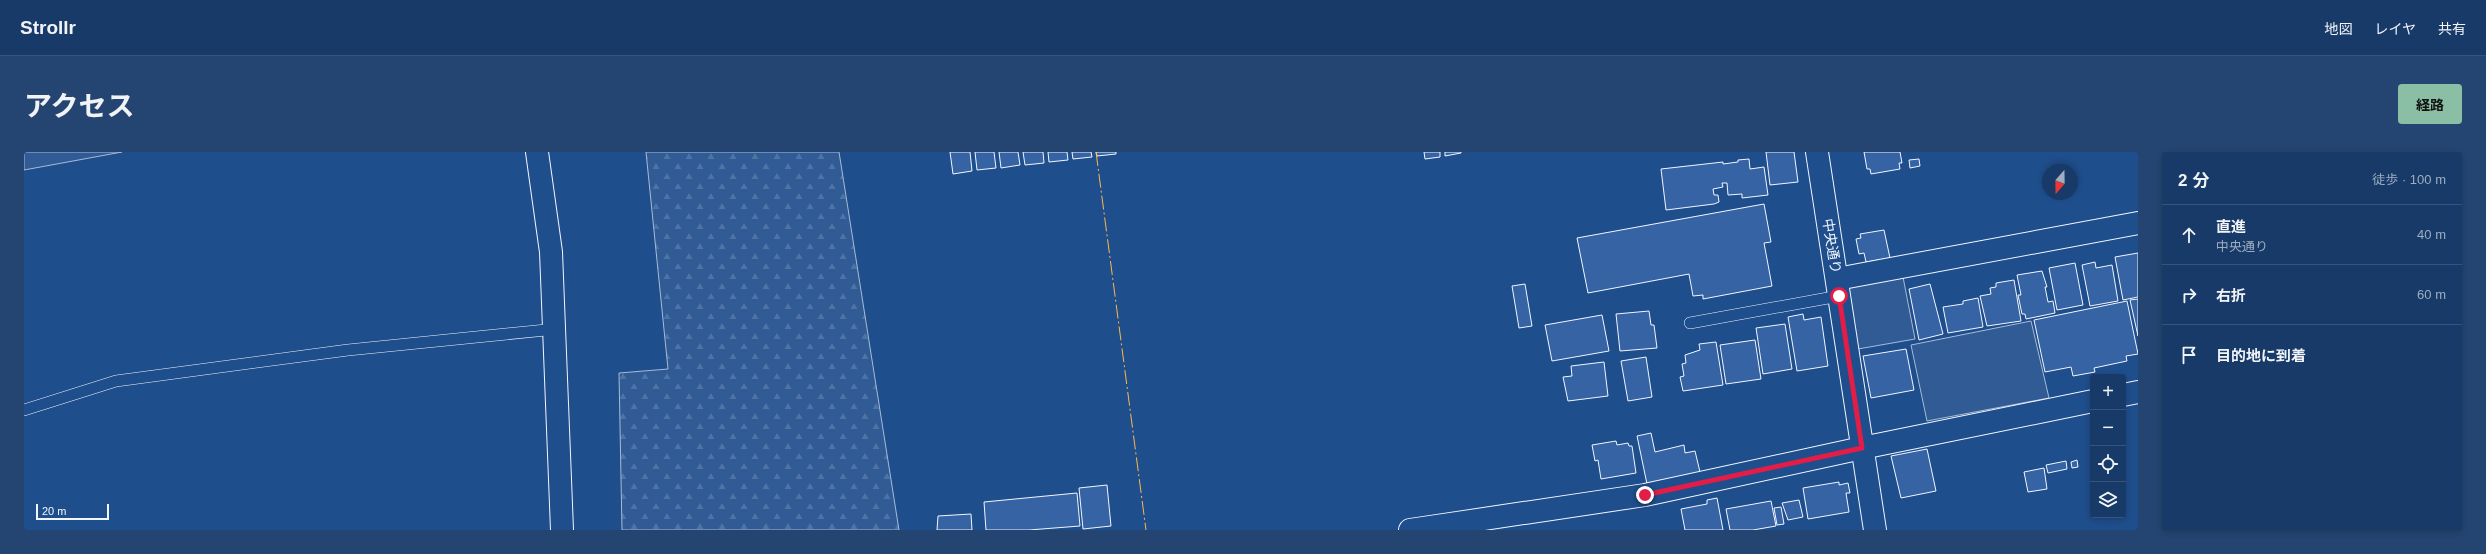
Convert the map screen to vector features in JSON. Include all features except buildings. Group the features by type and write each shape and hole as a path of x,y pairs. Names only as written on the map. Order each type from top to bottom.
{"street":[{"path":"537,152 552,252 556,329 562,530"},
{"name":"中央通り","path":"1817,152 1875,530"},
{"path":"1838,288 2138,223"},
{"path":"2126,394 2138,392"},
{"path":"1410,530 1645,495 1862,448 2090,402"}],"lane":[{"path":"1690,323 1838,288"},
{"path":"24,410 116,381 348,350 556,329"}],"green space":[{"path":"646,152 839,152 899,530 622,530 619,373 668,369"}],"shaded area":[{"path":"24,152 122,152 24,170"},
{"path":"1903,277 1915,339 1858,349 1848,287"},
{"path":"2031,321 2049,398 1927,421 1911,345"}],"power":[{"path":"1096,152 1146,530"}],"route":[{"path":"1645,495 1862,448 1839,296"}]}
